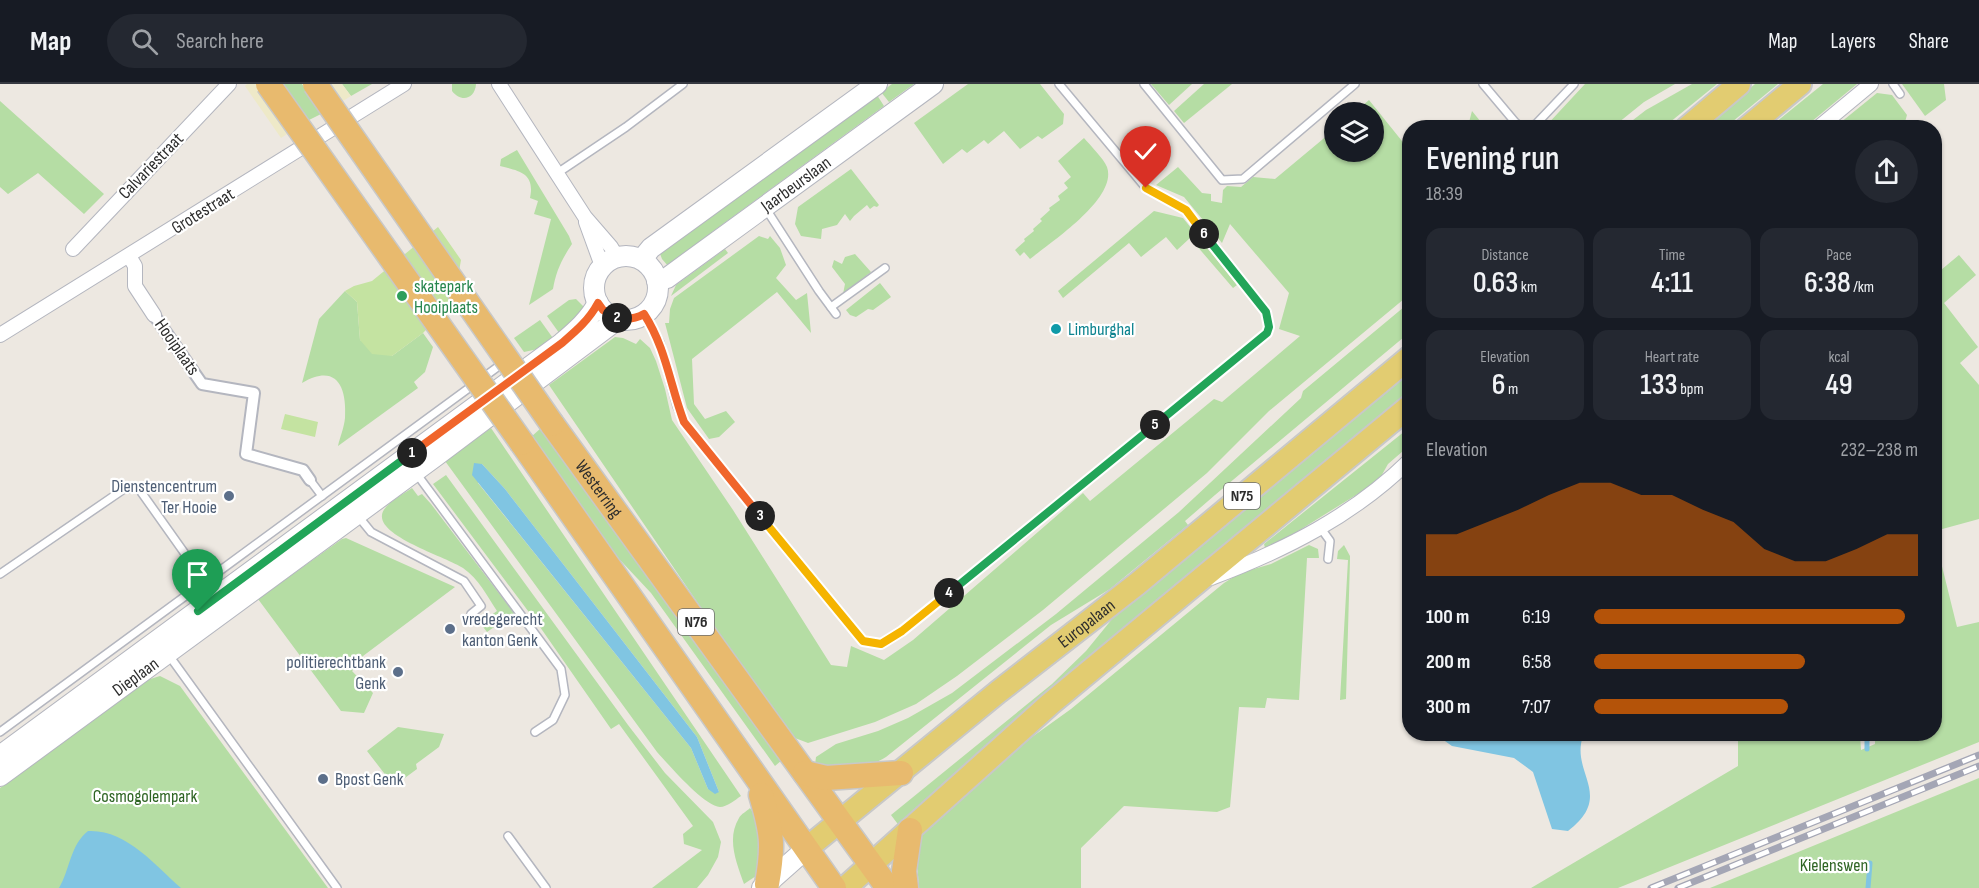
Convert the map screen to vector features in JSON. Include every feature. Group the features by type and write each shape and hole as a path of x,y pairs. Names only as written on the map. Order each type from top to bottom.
{"highway":[{"name":"Westerring","path":"268,84 834,888"},
{"name":"Westerring","path":"315,84 552,424 888,888"},
{"path":"805,773 826,778 901,773"},
{"path":"756,775 772,835 772,853 765,886"},
{"path":"906,888 904,871 910,830"}],"main road":[{"name":"Jaarbeurslaan","path":"642,259 651,248 877,84"},
{"name":"Jaarbeurslaan","path":"657,280 667,278 933,84"},
{"path":"1696,120 1739,84"},
{"path":"1757,120 1800,84"},
{"path":"618,319 610,316 598,303 594,293 594,284 597,274 610,261 631,256 642,259 649,265 657,280 656,299 644,314"},
{"name":"Dieplaan","path":"0,756 537,357 582,326 598,303"},
{"name":"Dieplaan","path":"0,776 618,319 636,318 644,314"},
{"name":"Europalaan","path":"765,886 840,821 998,692 1137,584 1402,364"},
{"name":"N75","path":"845,888 1050,704 1402,413"}],"street":[{"name":"Calvariestraat","path":"73,249 229,84"},
{"name":"Grotestraat","path":"0,335 404,84"},
{"path":"499,84 585,217 610,261"},
{"path":"1828,120 1871,84"},
{"name":"Hooiplaats","path":"129,256 135,266 135,286 202,384 254,393 246,454 303,470 310,480"},
{"path":"1194,584 1292,544 1343,515 1385,485 1402,468"}],"lane":[{"path":"556,174 626,127 683,84"},
{"path":"644,314 660,343 677,406 684,422 863,641 881,644 911,624 1267,333 1269,327 1266,312 1186,210 1146,188 1059,84"},
{"path":"1144,84 1222,180 1243,178 1355,84"},
{"path":"1484,84 1513,120"},
{"path":"1540,120 1574,84"},
{"path":"1893,84 1900,94"},
{"path":"764,206 836,314"},
{"path":"831,307 885,268"},
{"path":"0,732 496,366 511,359"},
{"path":"415,471 561,669 566,694 553,720 535,732"},
{"name":"Hooiplaats","path":"310,480 322,496"},
{"path":"0,574 124,489 139,489 205,582"},
{"path":"356,514 371,532 464,581 481,606 471,614"},
{"path":"1320,527 1330,541 1328,559"},
{"path":"166,652 337,888"},
{"path":"508,836 546,888"}],"green space":[{"path":"283,84 302,84 323,113 309,120"},
{"path":"342,84 372,84 351,96"},
{"path":"452,84 476,84 473,93 463,98 452,91"},
{"path":"892,84 914,84 889,102 881,92"},
{"path":"968,84 1040,84 1064,114 1063,124 1042,139 1038,136 1020,149 1004,131 988,144 984,140 967,153 962,149 943,164 914,123"},
{"path":"1151,84 1192,84 1169,105"},
{"path":"1204,84 1232,84 1184,123 1174,111"},
{"path":"1585,84 1675,84 1644,102 1622,120 1552,120"},
{"path":"1692,84 1717,84 1673,120 1633,120"},
{"path":"1755,84 1778,84 1734,120 1712,120"},
{"path":"1823,84 1857,84 1813,120 1779,120"},
{"path":"1902,84 1944,84 1946,100 1925,116"},
{"path":"1877,93 1892,95 1907,115 1906,120 1844,120"},
{"path":"877,95 884,106 712,232 715,236 668,266 662,259 659,251 705,221"},
{"path":"0,101 104,194 84,214 38,173 8,194 0,187"},
{"path":"1472,111 1479,120 1470,120"},
{"path":"1384,119 1402,141 1402,301 1269,411 1207,473 1043,610 957,676 916,704 875,722 808,743 795,738 777,719 549,385 615,337 636,344 640,339 650,348 656,361 672,420 733,510 831,665 847,667 851,646 884,660 913,640 1083,493 1090,501 1214,399 1222,402 1300,336 1279,329 1289,293 1230,224 1222,243 1184,197 1156,185 1178,167 1202,193 1211,194 1211,201 1222,203 1223,190 1227,186 1241,187 1253,177 1275,179 1324,138 1324,162 1384,162"},
{"path":"1084,138 1107,167 1108,179 1103,192 1080,218 1030,259 1024,252 1020,256 1015,250 1034,231 1033,229 1042,221 1040,219 1050,210 1049,208 1060,200 1058,196 1068,188 1064,183 1071,177 1058,161"},
{"path":"517,150 572,244 560,265 553,289 529,305 551,219 534,214 538,201 530,198 530,184 525,175 500,166 501,159"},
{"path":"851,169 879,205 870,209 867,205 850,221 845,214 837,225 822,229 821,239 801,236 795,224 798,207"},
{"path":"1154,211 1183,218 1237,285 1233,288 1190,238 1177,250 1166,237 1141,257 1129,243 1063,298 1058,291"},
{"name":"skatepark Hooiplaats","path":"438,227 461,260 454,300 423,333 392,356 372,354 360,340 357,302 345,291 372,281"},
{"path":"759,236 768,239 770,236 780,248 786,265 776,278 796,300 807,293 811,333 777,292 692,359 694,404 705,419 726,411 735,422 719,437 709,439 687,408 665,323 669,323 674,298"},
{"path":"725,249 728,253 671,296 676,285"},
{"path":"855,254 871,272 843,294 845,284 832,267 834,260 842,264 845,257"},
{"path":"1959,255 1976,275 1944,303 1978,347 1960,363 1979,385 1979,519 1942,529 1942,269"},
{"path":"880,283 891,297 873,310 868,309 856,317 850,315 846,310"},
{"path":"345,291 357,302 360,340 392,356 423,333 433,347 425,372 414,382 418,388 338,446 344,425 345,406 344,396 337,381 323,376 314,377 302,383 319,319"},
{"path":"576,299 585,308 562,337 547,316 569,300"},
{"path":"1402,309 1402,339 1215,495 1185,521 1188,525 1110,589 1051,625 886,757 859,767 815,765 816,757 836,744 878,731 908,718 952,693 1056,614 1179,512 1301,398 1303,391"},
{"path":"540,320 555,341 538,349 524,352 514,338"},
{"path":"1402,378 1402,399 900,827 891,815 1052,684 1086,651 1117,613"},
{"path":"285,414 318,422 315,437 281,429"},
{"path":"491,428 741,796 725,806 713,805 687,784 657,752 445,461","holes":["482,464 505,489 697,737 719,792 708,789 691,748 478,483"]},
{"path":"541,428 782,760 775,766 651,593 606,545 531,437"},
{"path":"1402,433 1402,452 1388,464 1379,480 1269,549 1265,548 1264,544"},
{"path":"446,475 628,725 665,773 713,822 721,842 718,857 708,875 697,888 652,888 702,850 684,844 683,834 693,826 619,724 611,729 540,627 433,484"},
{"path":"412,488 418,496 422,494 431,504 514,613 487,632 480,623 497,611 474,577 455,563 402,539 384,523 382,515 386,507"},
{"path":"346,538 455,587 359,659 361,662 352,671 373,693 364,713 341,711 258,599"},
{"path":"1309,545 1318,549 1319,558 1307,558 1299,700 1267,698 1265,708 1239,707 1230,807 1217,812 1124,806 1081,848 1081,888 919,888 917,862 922,835 1014,750 1071,709 1224,583 1240,573 1271,564"},
{"path":"1344,545 1350,560 1346,699 1340,700 1348,560 1337,559 1338,551"},
{"path":"1942,566 1957,627 1979,622 1979,742 1618,888 1531,888 1738,766 1738,741 1860,741 1861,750 1875,744 1875,741 1942,741"},
{"name":"Cosmogolempark","path":"160,676 180,686 328,888 0,888 0,788 147,680"},
{"path":"398,727 444,734 439,747 416,764 417,769 394,786 367,751"},
{"name":"Kielenswen","path":"1979,778 1979,888 1710,888"},
{"path":"750,808 759,824 761,849 756,876 744,884 734,851 733,834 739,818"}],"sand":[{"path":"247,84 283,84 309,120 281,138 245,86"},
{"path":"302,84 342,84 351,96 323,113"}],"water":[{"path":"474,463 482,464 505,489 697,737 719,792 715,794 708,789 691,748 472,475"},
{"path":"1445,741 1582,741 1582,761 1590,795 1588,806 1582,818 1568,831 1552,829 1533,772 1514,758 1452,746"},
{"path":"88,831 102,832 127,842 150,859 181,888 59,888 77,843"}],"waterway":[{"path":"1867,741 1867,749"},
{"path":"1868,888 1870,863"}],"railway":[{"path":"1651,888 1979,755"},
{"path":"1678,888 1979,766"}],"place":[{"name":"skatepark Hooiplaats","path":"402,296"},
{"name":"Limburghal","path":"1056,329"},
{"name":"Dienstencentrum Ter Hooie","path":"229,496"},
{"name":"vredegerecht kanton Genk","path":"450,629"},
{"name":"politierechtbank Genk","path":"398,672"},
{"name":"Bpost Genk","path":"323,779"}],"route":[{"path":"198,611 562,343 582,326 598,303 610,316 618,319 627,320 644,314 660,343 677,406 684,422 863,641 881,644 902,631 1267,333 1269,327 1266,312 1186,210 1146,188"}]}
